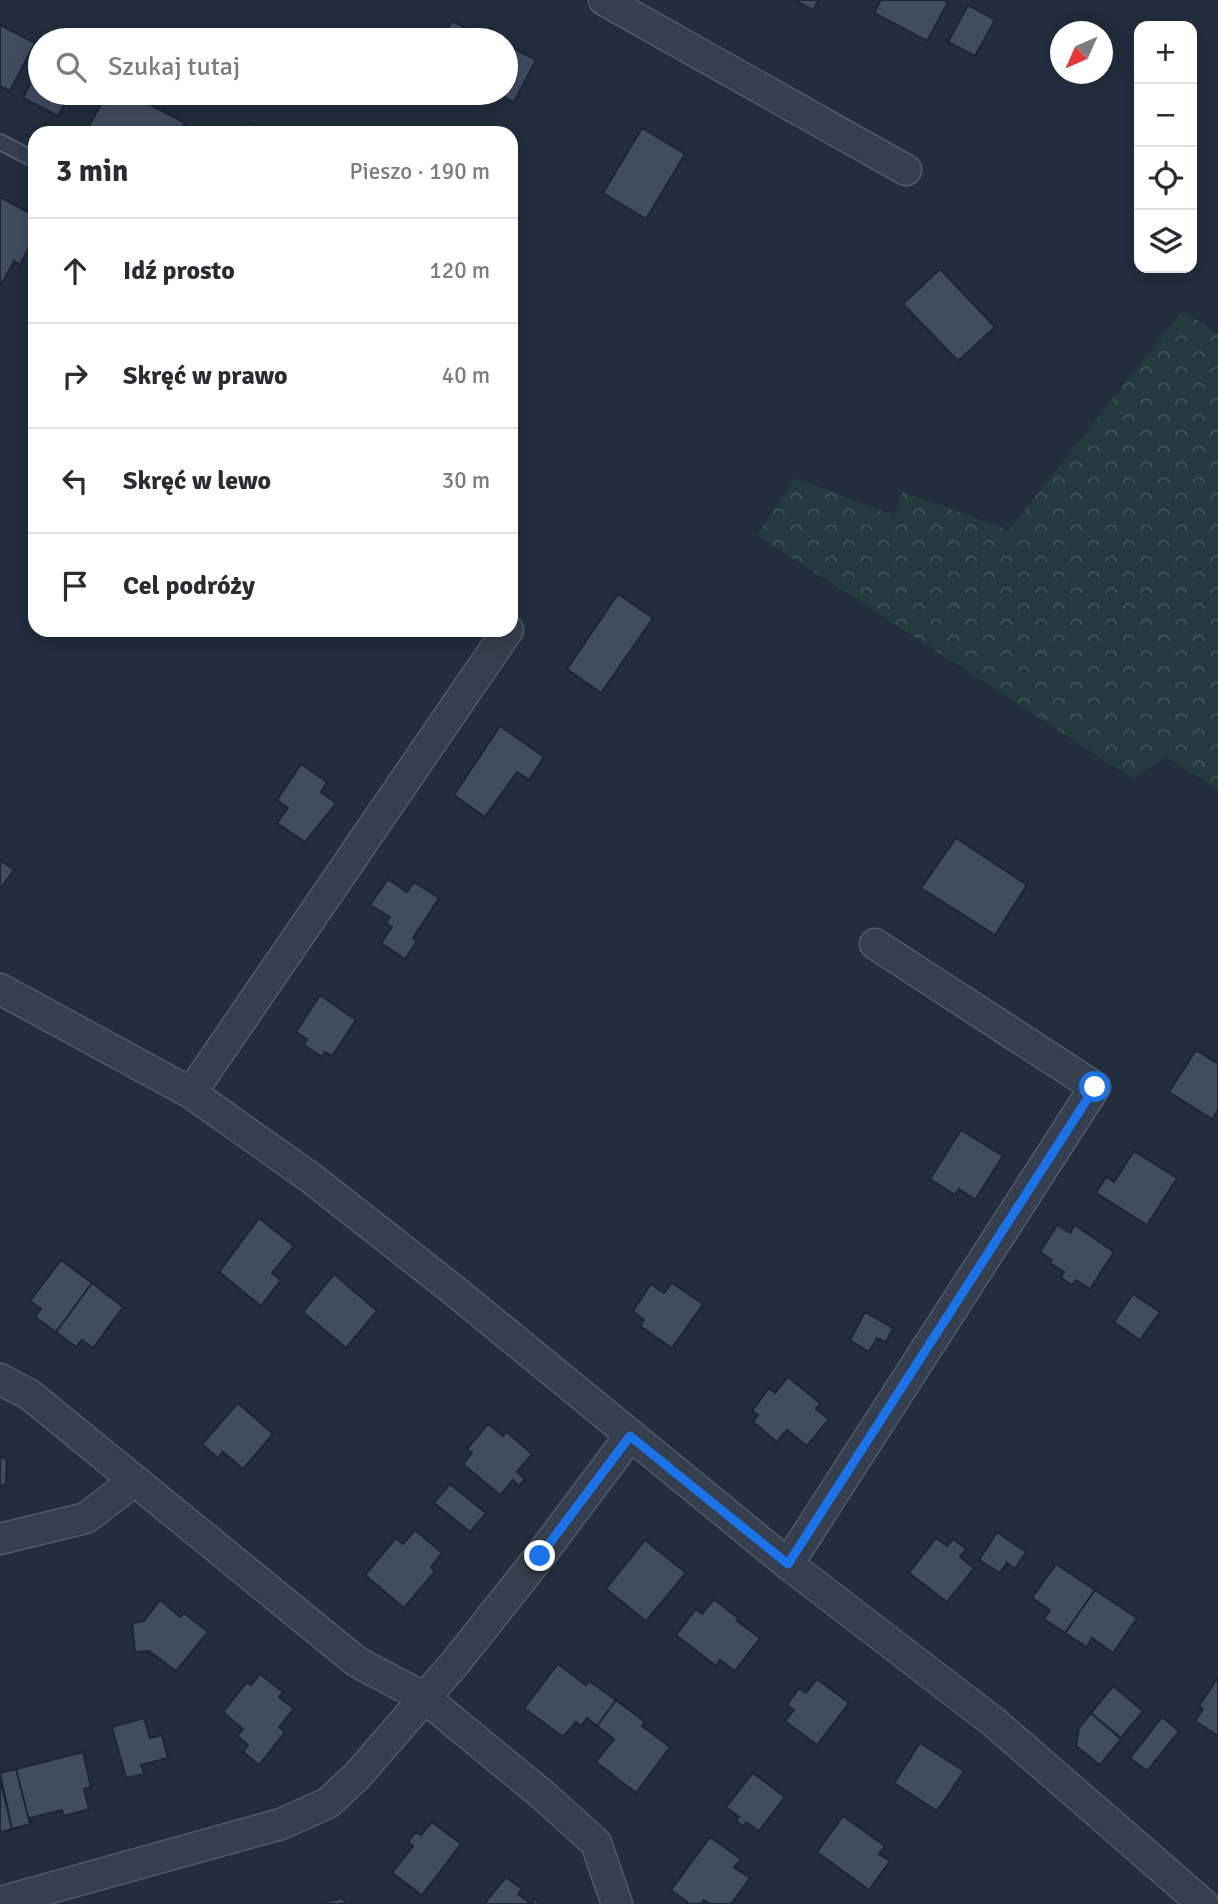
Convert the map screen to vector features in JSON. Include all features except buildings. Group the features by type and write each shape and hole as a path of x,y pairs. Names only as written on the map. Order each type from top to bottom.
{"street":[{"path":"604,0 905,170"},
{"path":"191,1093 503,637"},
{"path":"788,1564 1095,1087 874,944"},
{"path":"0,989 191,1093 311,1178 451,1288 788,1564 995,1723 1203,1904"},
{"path":"0,1379 30,1395 356,1662 425,1698 544,1796 596,1843 617,1904"},
{"path":"0,1902 281,1825 328,1803 357,1776 425,1698 540,1556 630,1436"},
{"path":"0,1539 86,1518 134,1481"}],"lane":[{"path":"0,142 28,156"}],"green space":[{"path":"1183,310 1218,334 1218,790 1166,757 1133,779 757,535 795,478 893,515 903,492 1009,530"}],"route":[{"path":"540,1556 630,1436 788,1564 1095,1087"}]}
